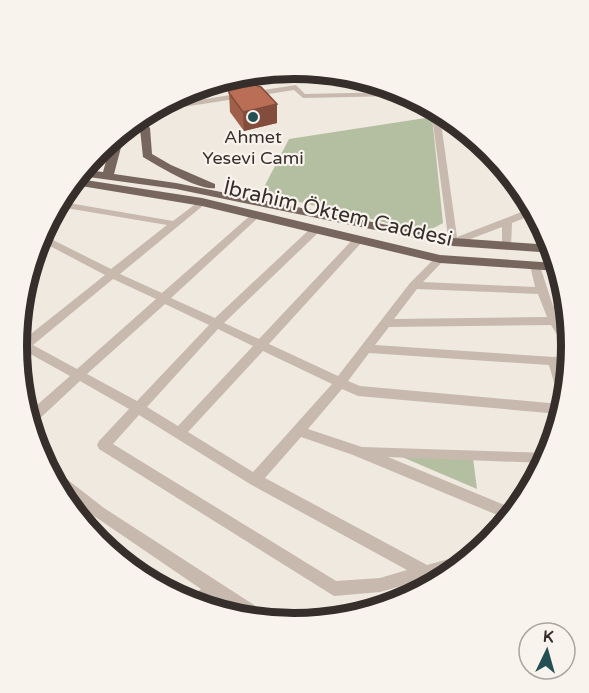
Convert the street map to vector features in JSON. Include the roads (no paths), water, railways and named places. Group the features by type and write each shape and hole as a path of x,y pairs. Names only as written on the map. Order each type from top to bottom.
{"main road":[{"path":"143,126 147,155 167,167 222,190 271,204"},
{"path":"108,176 113,150"},
{"name":"İbrahim Öktem Caddesi","path":"90,174 176,186 453,242 543,248"},
{"name":"İbrahim Öktem Caddesi","path":"83,183 202,202 440,259 550,266"},
{"path":"440,259 453,242"},
{"path":"505,263 508,256 507,245"}],"street":[{"path":"235,93 239,85"},
{"path":"181,104 235,93 296,87 303,96 382,94"},
{"path":"216,91 235,93"},
{"path":"438,121 453,242 526,214"},
{"path":"27,343 202,202"},
{"path":"68,205 175,224"},
{"path":"35,413 256,215"},
{"path":"507,223 507,245"},
{"path":"315,230 216,324 104,446 334,589 380,585 447,566"},
{"path":"179,433 358,240"},
{"path":"48,241 358,391 555,409"},
{"path":"255,480 340,383 414,285 440,259"},
{"path":"535,265 540,291 561,333"},
{"path":"414,285 540,291"},
{"path":"386,323 551,316 560,311"},
{"path":"366,349 561,360"},
{"path":"27,351 79,375 138,408 255,480 426,572"},
{"path":"554,361 560,382"},
{"path":"298,431 358,451 505,512"},
{"path":"358,451 538,458"},
{"path":"68,488 99,512 247,610"},
{"path":"202,598 215,588"}],"place":[{"name":"Ahmet Yesevi Cami","path":"253,117"}]}
